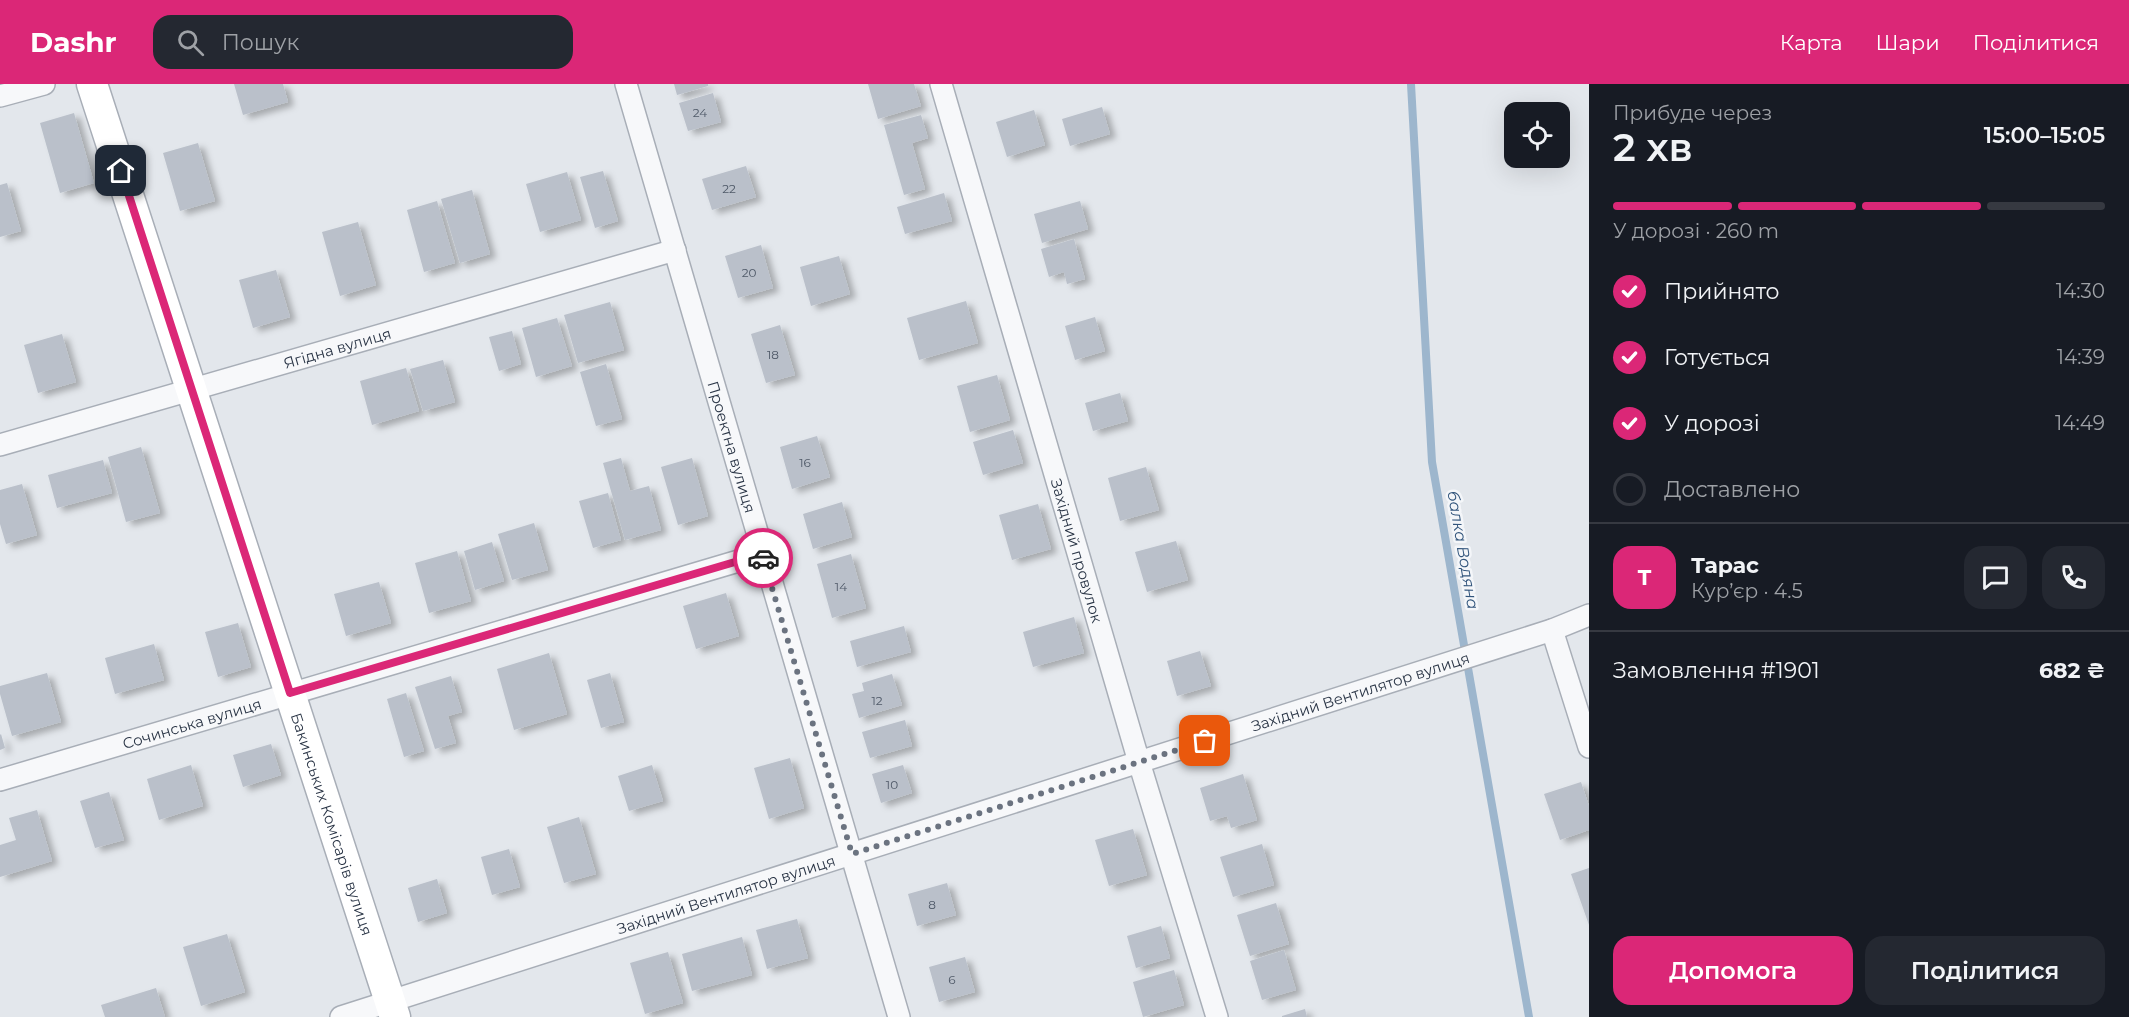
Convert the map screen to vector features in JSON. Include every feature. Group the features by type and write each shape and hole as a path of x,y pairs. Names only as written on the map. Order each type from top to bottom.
{"street":[{"path":"0,96 44,84"},
{"name":"Бакинських Комісарів вулиця","path":"92,84 393,1009"},
{"name":"Проектна вулиця","path":"626,84 899,1017"},
{"name":"Західний провулок","path":"941,84 1139,762 1217,1017"},
{"name":"Ягідна вулиця","path":"0,445 675,250"},
{"name":"Сочинська вулиця","path":"0,780 762,554"},
{"name":"Західний Вентилятор вулиця","path":"341,1017 393,1009 852,854 1552,630 1589,615"},
{"path":"1552,630 1589,747"}],"building":[{"path":"234,84 283,84 288,102 243,115"},
{"path":"674,84 708,84 708,86 677,95"},
{"path":"868,84 914,84 921,106 878,119"},
{"path":"713,93 721,122 688,131 679,103"},
{"path":"1102,107 1110,134 1070,146 1062,119"},
{"path":"1034,110 1045,145 1007,157 996,122"},
{"path":"74,113 94,183 60,193 40,123"},
{"path":"921,115 928,138 912,143 925,189 904,195 884,125"},
{"path":"198,143 215,201 180,211 163,153"},
{"path":"746,166 756,197 712,210 702,179"},
{"path":"603,171 618,221 595,228 580,177"},
{"path":"567,172 581,220 540,232 526,184"},
{"path":"7,183 21,231 0,237 0,185"},
{"path":"472,190 490,254 460,263 441,199"},
{"path":"944,193 952,221 905,234 897,207"},
{"path":"437,201 455,263 424,272 407,210"},
{"path":"1080,201 1088,229 1042,243 1034,214"},
{"path":"358,222 376,285 340,296 322,232"},
{"path":"1074,239 1085,279 1067,284 1064,272 1049,277 1041,249"},
{"path":"761,245 773,288 738,298 725,256"},
{"path":"839,256 850,294 811,306 800,267"},
{"path":"276,270 290,317 253,328 239,280"},
{"path":"966,301 978,343 919,360 907,318"},
{"path":"610,302 624,350 578,363 564,315"},
{"path":"1095,317 1105,351 1075,360 1065,326"},
{"path":"557,318 572,366 536,377 522,328"},
{"path":"780,325 795,375 766,383 751,334"},
{"path":"512,331 521,364 499,371 489,337"},
{"path":"62,334 76,382 38,393 24,345"},
{"path":"443,360 455,402 423,411 410,369"},
{"path":"606,364 622,419 596,426 580,372"},
{"path":"406,368 419,411 372,425 360,381"},
{"path":"997,375 1010,420 970,432 957,386"},
{"path":"1120,393 1128,421 1093,431 1085,403"},
{"path":"1013,430 1023,463 983,475 973,442"},
{"path":"817,436 830,477 792,489 780,447"},
{"path":"141,447 160,513 126,522 108,457"},
{"path":"621,458 630,491 649,486 661,530 625,540 603,463"},
{"path":"692,458 708,516 678,525 661,467"},
{"path":"103,460 112,493 57,508 48,475"},
{"path":"1146,467 1159,510 1120,521 1108,478"},
{"path":"22,484 37,535 6,544 0,524 0,490"},
{"path":"608,493 621,540 593,548 579,501"},
{"path":"842,502 852,537 813,549 803,514"},
{"path":"1038,504 1051,549 1012,560 999,515"},
{"path":"534,523 548,570 512,580 498,534"},
{"path":"1176,541 1188,580 1147,592 1135,552"},
{"path":"492,542 504,581 475,590 464,551"},
{"path":"457,551 471,601 429,613 415,563"},
{"path":"851,554 866,608 832,618 817,564"},
{"path":"379,582 391,623 346,636 334,594"},
{"path":"726,593 739,636 696,649 683,606"},
{"path":"1074,617 1084,653 1033,667 1023,632"},
{"path":"238,623 251,667 218,677 205,632"},
{"path":"904,626 911,652 857,667 850,641"},
{"path":"154,644 164,680 115,694 105,658"},
{"path":"1200,651 1211,686 1177,696 1167,661"},
{"path":"549,653 567,714 514,730 497,669"},
{"path":"47,673 61,722 12,736 0,694 0,686"},
{"path":"610,673 624,722 601,728 587,680"},
{"path":"892,674 902,705 859,718 852,694 864,691 862,683"},
{"path":"451,676 462,712 448,716 456,743 435,749 415,687"},
{"path":"406,693 424,751 404,757 387,699"},
{"path":"905,720 912,746 870,758 862,732"},
{"path":"0,735 5,748 0,750"},
{"path":"271,744 281,775 243,787 233,755"},
{"path":"790,758 804,808 769,819 754,768"},
{"path":"191,765 203,806 159,820 147,779"},
{"path":"652,765 663,801 629,811 618,776"},
{"path":"903,765 912,793 881,803 872,774"},
{"path":"1243,774 1257,820 1231,828 1227,816 1210,821 1200,788"},
{"path":"1581,782 1589,806 1589,830 1560,840 1544,794"},
{"path":"109,792 124,840 95,848 80,801"},
{"path":"37,810 52,861 0,877 0,845 16,840 9,818"},
{"path":"579,817 596,874 564,883 547,827"},
{"path":"1133,829 1147,875 1109,886 1095,840"},
{"path":"1262,844 1274,885 1233,897 1220,857"},
{"path":"509,849 520,887 492,895 481,857"},
{"path":"1589,868 1589,925 1571,874"},
{"path":"437,879 447,913 418,922 408,888"},
{"path":"947,883 956,915 917,926 908,894"},
{"path":"1276,903 1289,944 1250,956 1237,915"},
{"path":"797,919 808,958 767,969 756,930"},
{"path":"1161,926 1170,958 1136,968 1127,936"},
{"path":"227,934 245,992 201,1006 183,947"},
{"path":"742,937 752,975 692,991 682,954"},
{"path":"1284,950 1296,990 1262,1000 1250,961"},
{"path":"668,952 683,1003 645,1014 630,963"},
{"path":"965,957 975,992 939,1002 929,967"},
{"path":"1174,970 1184,1005 1143,1017 1133,982"},
{"path":"156,988 165,1017 105,1017 101,1005"},
{"path":"1305,1009 1307,1017 1282,1017 1282,1016"}],"waterway":[{"name":"балка Водяна","path":"1411,84 1432,462 1529,1017"}],"way so far":[{"path":"763,558 852,854 1205,741"}],"route":[{"path":"121,171 290,693 762,554 763,558"}]}
